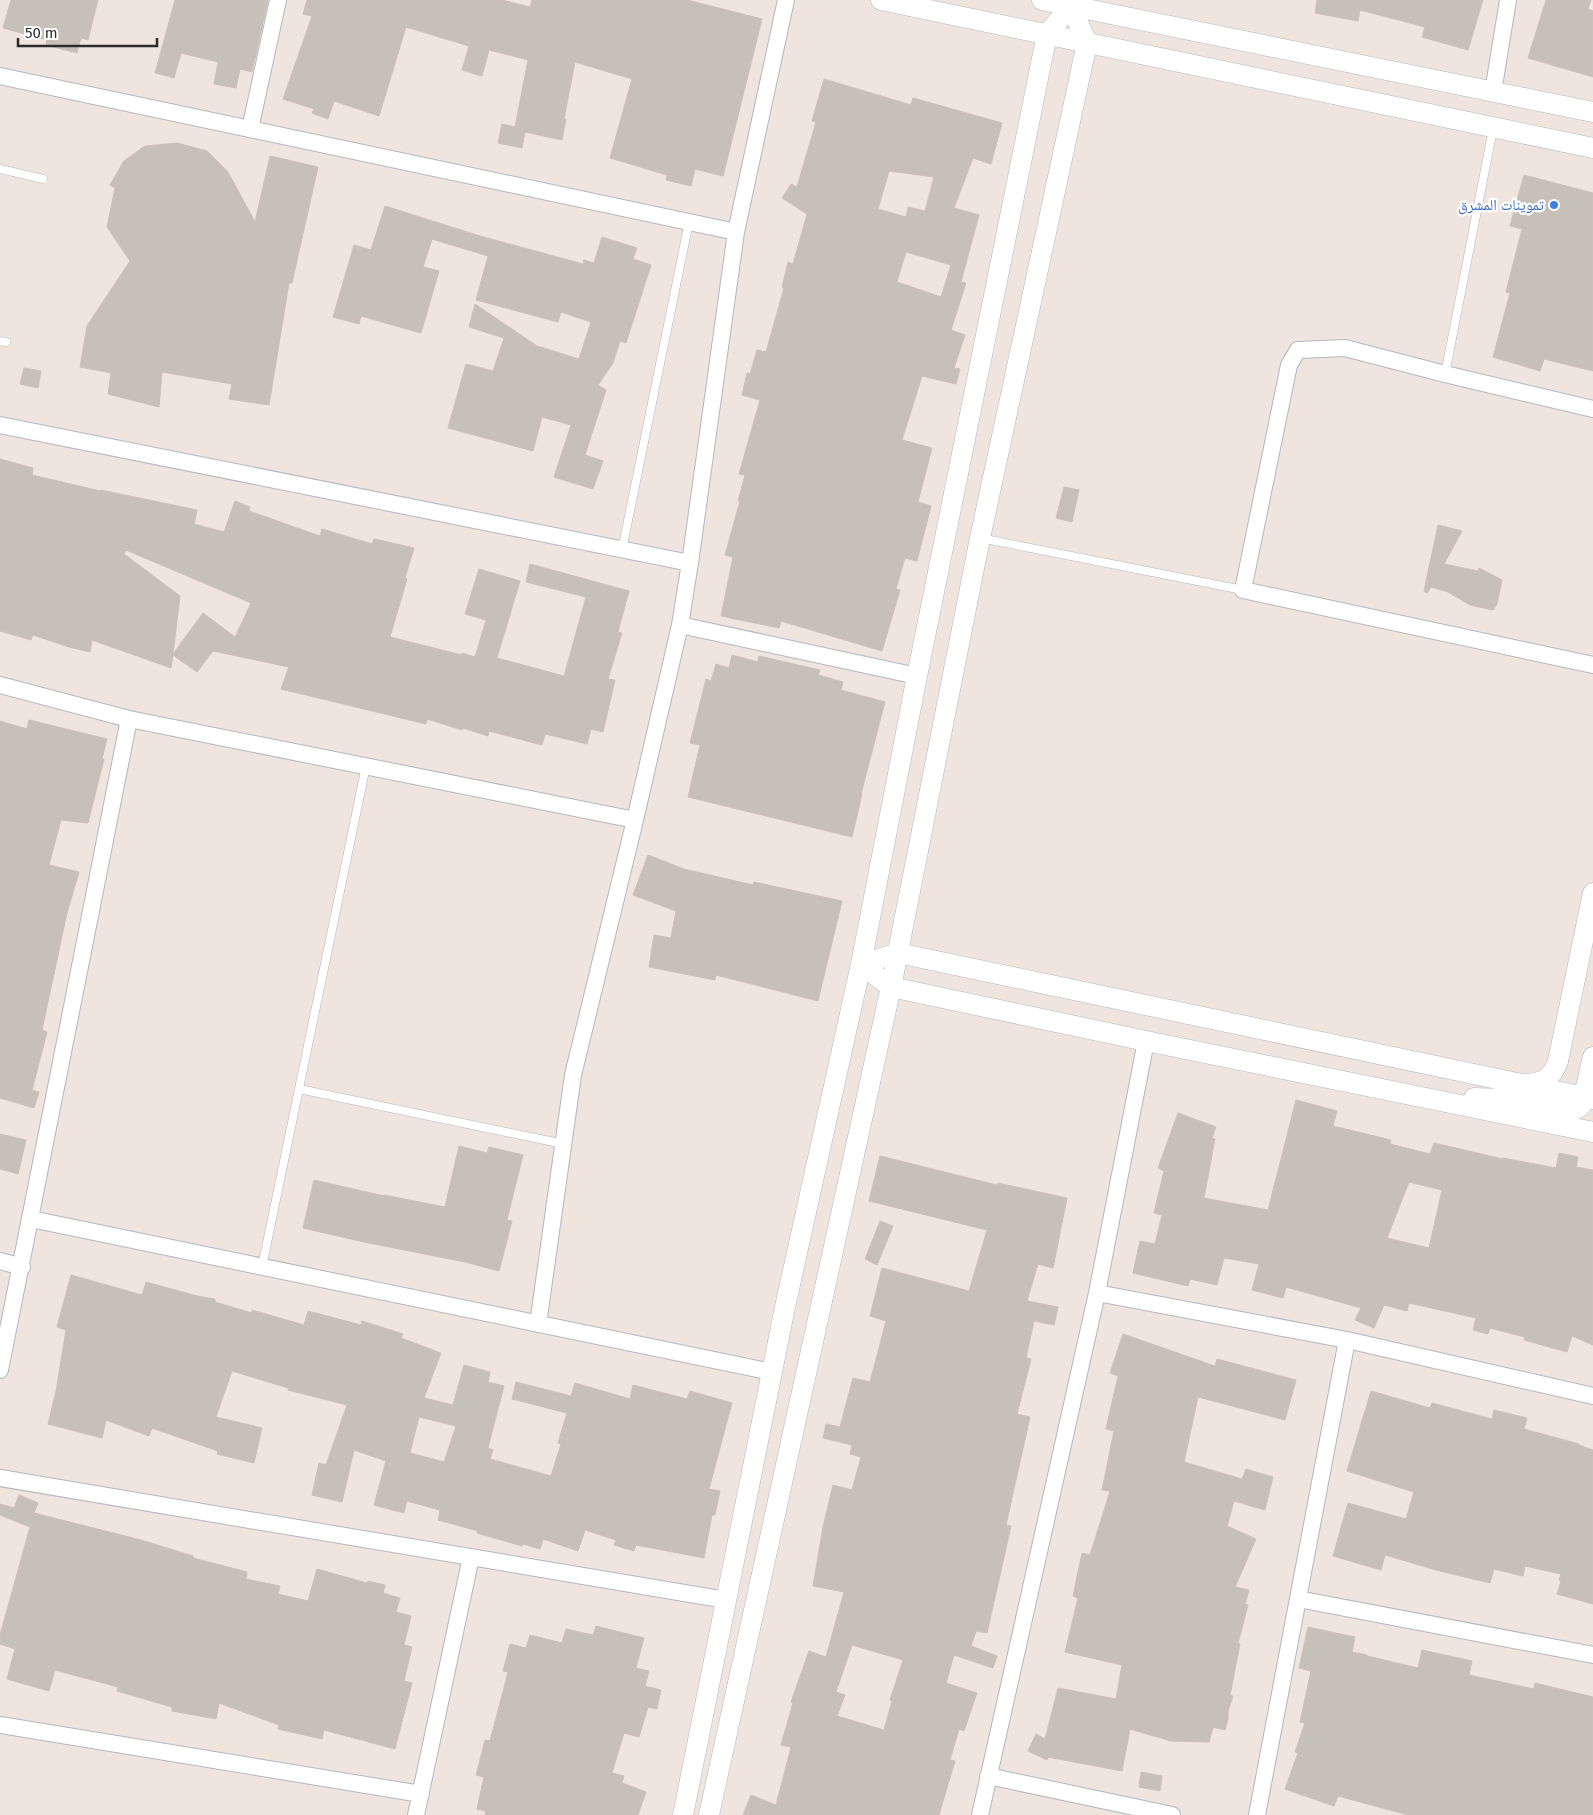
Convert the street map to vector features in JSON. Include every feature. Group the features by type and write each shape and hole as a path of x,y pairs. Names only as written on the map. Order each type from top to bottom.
{"street":[{"path":"250,129 278,0"},
{"path":"538,1324 573,1075 680,625 736,232 786,0"},
{"path":"881,0 1593,148"},
{"path":"1042,0 1593,112"},
{"path":"1493,92 1508,0"},
{"path":"683,1815 772,1372 861,964 1048,34 1071,6"},
{"path":"709,1815 891,987 980,538 1087,43 1071,6"},
{"path":"1,80 250,129 736,232"},
{"path":"1593,409 1345,348 1298,350 1289,365 1243,590 1593,665"},
{"path":"0,425 690,563"},
{"path":"680,625 918,676"},
{"path":"0,685 129,719 635,820"},
{"path":"0,1370 22,1267 129,719"},
{"path":"1525,1084 1545,1081 1555,1070 1593,893"},
{"path":"861,964 898,953 1589,1098"},
{"path":"861,964 891,987 1593,1132"},
{"path":"980,1815 1097,1293 1146,1041"},
{"path":"1427,1097 1502,1098 1564,1112 1577,1109 1589,1098 1593,1057"},
{"path":"31,1219 772,1372"},
{"path":"0,1261 22,1267"},
{"path":"1097,1293 1346,1340 1593,1396"},
{"path":"1257,1815 1346,1340"},
{"path":"0,1478 726,1600"},
{"path":"416,1815 471,1557"},
{"path":"1298,1599 1593,1656"},
{"path":"0,1725 421,1794"},
{"path":"988,1776 1172,1815"}],"lane":[{"path":"1445,374 1493,128"},
{"path":"0,169 43,179"},
{"path":"622,550 689,222"},
{"path":"980,538 1243,590"},
{"path":"262,1267 366,766"},
{"path":"299,1089 564,1144"}],"building":[{"path":"11,0 98,0 88,40 81,38 77,53 46,45 47,40 3,28"},
{"path":"175,0 268,0 252,72 240,69 236,88 214,84 218,62 181,53 174,78 155,73"},
{"path":"307,0 502,0 530,7 532,0 687,0 762,19 723,176 695,169 691,186 666,180 667,175 610,158 632,79 575,62 562,140 525,132 522,148 498,143 502,124 515,127 528,60 489,50 482,76 462,70 469,46 406,27 379,116 334,101 328,119 312,113 314,109 283,99 312,16 303,14"},
{"path":"1317,0 1483,0 1468,50 1422,37 1425,27 1360,10 1358,21 1315,13"},
{"path":"1546,0 1591,0 1588,9 1593,11 1593,77 1528,58"},
{"path":"824,79 911,105 913,98 1002,123 991,164 973,158 954,208 979,215 961,282 966,283 951,330 965,335 954,368 960,369 956,384 922,376 902,440 932,448 918,502 931,506 917,561 905,558 896,589 900,590 882,651 781,621 779,628 721,616 733,557 725,555 745,475 739,474 760,400 742,395 747,373 750,374 757,350 766,352 784,288 782,287 788,262 793,264 807,214 782,198 791,184 797,187 816,122 812,121","holes":["889,171 934,177 925,211 908,207 906,217 878,209","906,252 951,265 941,297 897,282"]},
{"path":"177,143 207,151 228,172 255,222 270,156 318,167 292,283 289,283 269,405 229,399 232,384 162,372 159,407 108,394 111,373 80,367 87,326 130,261 107,227 115,188 110,185 124,161 145,146"},
{"path":"1524,175 1593,193 1593,371 1544,359 1540,371 1493,357 1510,293 1506,292 1522,229 1510,226"},
{"path":"385,206 480,236 583,264 584,260 594,263 602,237 637,248 633,259 651,265 626,343 620,341 613,363 598,385 606,390 585,455 603,461 593,489 554,477 571,425 542,417 533,451 448,428 466,364 493,371 504,338 469,327 475,304 537,346 579,359 591,322 561,312 558,322 476,300 488,256 432,239 423,267 439,271 421,333 361,316 359,324 333,317 354,245 371,250"},
{"path":"24,368 41,371 38,388 20,384"},
{"path":"0,459 33,468 32,475 100,491 197,510 194,524 224,532 235,501 250,507 249,511 320,536 322,529 372,544 374,539 414,548 390,637 462,655 462,653 475,657 486,620 465,614 479,569 520,581 497,658 564,676 586,597 526,582 530,564 629,591 618,632 622,633 608,679 615,680 603,732 591,729 587,744 545,734 542,745 489,731 488,736 427,719 426,724 281,689 289,667 213,651 197,672 173,655 171,668 92,640 90,652 33,635 31,640 0,631","holes":["126,550 251,603 235,637 203,613 173,654 180,596 124,554"]},
{"path":"1064,487 1079,490 1072,522 1056,518"},
{"path":"1438,525 1462,531 1444,564 1478,571 1479,568 1502,580 1497,604 1493,610 1470,605 1448,592 1431,587 1427,593 1424,591"},
{"path":"732,655 758,662 759,656 820,670 818,675 843,682 841,690 885,702 852,837 688,797 700,745 690,743 706,679 711,681 716,664 729,668"},
{"path":"29,720 107,739 88,823 61,820 49,865 79,872 67,913 42,1030 47,1032 32,1090 39,1092 34,1108 0,1098 0,721 27,729"},
{"path":"648,855 684,869 753,885 754,882 842,901 818,1001 716,975 715,980 649,967 654,935 671,938 676,911 633,895"},
{"path":"1296,1100 1337,1111 1333,1126 1391,1140 1390,1144 1430,1154 1434,1143 1503,1159 1556,1168 1559,1153 1578,1157 1576,1167 1593,1170 1593,1345 1572,1336 1567,1352 1524,1340 1525,1337 1490,1328 1488,1334 1473,1330 1476,1318 1409,1303 1407,1311 1384,1305 1374,1328 1355,1320 1361,1308 1286,1287 1283,1298 1252,1290 1259,1264 1224,1258 1217,1285 1190,1279 1188,1286 1133,1273 1140,1241 1155,1244 1162,1215 1154,1213 1164,1171 1158,1168 1178,1113 1216,1127 1212,1138 1215,1139 1204,1198 1268,1210","holes":["1409,1182 1442,1190 1429,1248 1387,1238"]},
{"path":"0,1134 26,1140 18,1174 0,1169"},
{"path":"459,1146 487,1153 489,1147 523,1155 507,1220 512,1221 499,1271 465,1262 303,1228 314,1180 384,1196 445,1207"},
{"path":"880,1156 997,1185 998,1183 1067,1198 1053,1268 1038,1264 1027,1301 1058,1307 1054,1325 1034,1321 1026,1358 1031,1359 1017,1414 1030,1417 1006,1525 1011,1526 987,1633 976,1631 971,1646 997,1656 993,1668 954,1655 946,1683 977,1693 964,1731 959,1729 950,1760 955,1761 939,1815 743,1815 751,1795 776,1805 791,1747 781,1745 793,1703 791,1702 809,1651 826,1657 844,1592 813,1586 823,1527 833,1485 852,1490 861,1457 850,1454 852,1445 823,1438 826,1424 840,1427 853,1378 870,1382 886,1321 870,1316 882,1268 969,1291 987,1230 869,1201","holes":["852,1645 903,1660 890,1700 892,1701 884,1730 837,1716 845,1695 836,1692"]},
{"path":"880,1221 893,1226 877,1265 865,1259"},
{"path":"71,1275 142,1295 146,1282 215,1299 215,1302 252,1313 252,1310 304,1325 308,1311 361,1325 362,1321 403,1334 401,1338 441,1353 424,1398 453,1405 464,1365 490,1372 488,1382 504,1386 488,1448 493,1450 490,1459 551,1476 561,1444 558,1443 567,1413 512,1399 516,1382 571,1396 575,1383 630,1399 633,1385 687,1399 690,1391 732,1403 709,1489 720,1491 715,1515 712,1515 704,1558 636,1545 634,1551 614,1545 616,1540 585,1530 578,1551 543,1539 540,1549 523,1544 522,1546 438,1520 440,1510 407,1501 404,1513 374,1505 386,1461 354,1450 342,1502 312,1495 319,1463 326,1465 347,1405 288,1390 288,1388 232,1371 216,1417 262,1428 254,1463 217,1454 218,1451 152,1428 149,1436 106,1420 102,1438 48,1424 56,1391 66,1330 57,1327","holes":["419,1417 456,1426 444,1462 410,1453"]},
{"path":"1123,1334 1215,1366 1217,1359 1296,1380 1285,1420 1198,1397 1184,1462 1242,1479 1246,1469 1273,1477 1265,1510 1234,1501 1227,1526 1256,1539 1235,1587 1249,1590 1245,1604 1248,1605 1238,1643 1240,1644 1230,1695 1233,1696 1225,1730 1213,1727 1209,1742 1171,1741 1130,1729 1122,1771 1048,1757 1047,1760 1028,1751 1036,1734 1045,1739 1058,1688 1116,1699 1122,1665 1065,1652 1078,1598 1073,1596 1082,1553 1090,1555 1110,1491 1102,1490 1114,1431 1106,1429 1118,1376 1110,1373"},
{"path":"1371,1391 1430,1408 1432,1403 1492,1419 1494,1410 1527,1418 1524,1429 1579,1444 1593,1450 1593,1604 1557,1594 1561,1574 1525,1566 1523,1576 1494,1569 1490,1583 1385,1555 1381,1570 1333,1556 1348,1503 1406,1519 1414,1492 1347,1471"},
{"path":"19,1495 38,1503 34,1513 141,1540 193,1556 193,1558 247,1572 246,1579 280,1586 278,1594 308,1601 317,1569 367,1583 368,1581 385,1585 383,1593 400,1598 396,1612 411,1616 404,1645 412,1647 404,1681 412,1683 395,1749 324,1730 322,1739 278,1729 279,1725 219,1703 216,1719 172,1711 172,1707 117,1691 118,1687 55,1670 49,1691 7,1679 15,1649 0,1644 0,1635 30,1527 0,1515 0,1504 14,1508"},
{"path":"596,1626 644,1638 636,1668 649,1671 645,1686 661,1690 657,1709 648,1707 639,1737 624,1733 612,1773 624,1776 622,1783 646,1792 638,1815 485,1815 486,1811 477,1809 484,1777 476,1775 485,1740 490,1741 508,1672 503,1671 510,1644 526,1648 530,1635 562,1643 566,1629 593,1635"},
{"path":"1308,1627 1355,1637 1352,1652 1367,1656 1418,1668 1422,1650 1472,1661 1469,1675 1534,1689 1535,1683 1593,1697 1593,1815 1408,1815 1338,1796 1334,1806 1285,1789 1298,1753 1295,1752 1305,1723 1300,1722 1311,1671 1299,1668"},
{"path":"1141,1772 1162,1776 1160,1791 1139,1787"}],"place":[{"name":"تموينات المشرق","path":"1554,205"}]}
